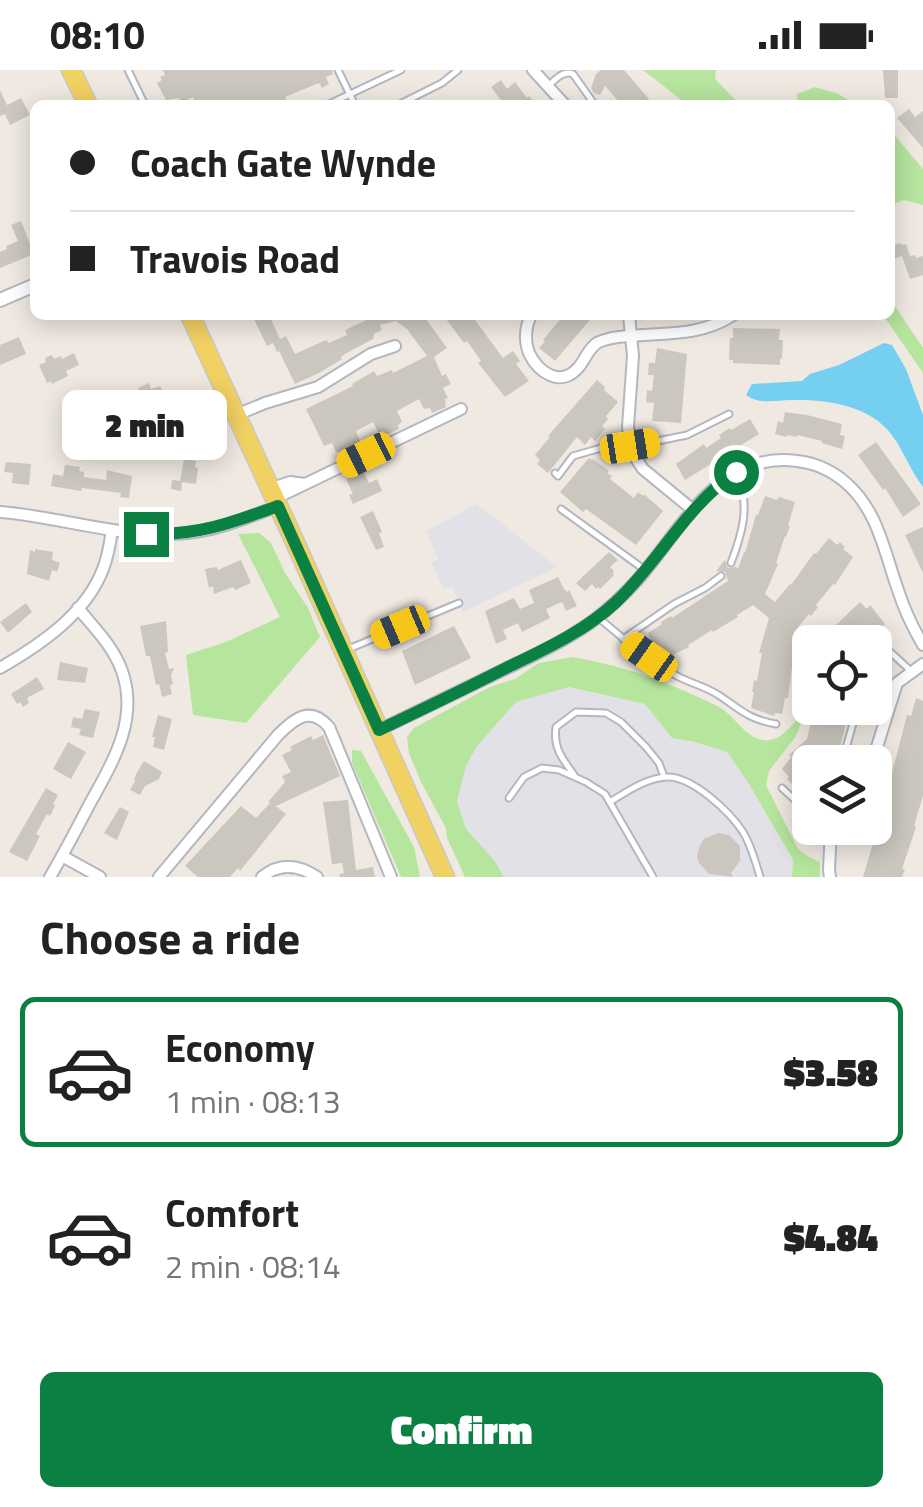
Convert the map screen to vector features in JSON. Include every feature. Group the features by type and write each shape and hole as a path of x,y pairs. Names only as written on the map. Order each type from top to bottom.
{"main road":[{"path":"71,70 86,100"},
{"path":"192,320 444,877"}],"street":[{"path":"532,70 561,100"},
{"path":"0,300 30,287"},
{"path":"529,320 525,334 528,351 540,369 552,376 572,374 598,342 699,331 724,320"},
{"path":"630,320 633,356 629,443 643,470 692,510"},
{"path":"236,415 318,387 371,354 395,346"},
{"path":"0,512 112,530 195,532 228,524 274,498 290,482 306,484 460,409"},
{"path":"379,730 550,647 598,617 646,570 692,510 719,484 736,472 761,463 790,460 822,468 846,483 868,508 877,526 899,594 923,645"},
{"path":"0,668 39,644 78,608 105,566 112,530"},
{"path":"50,877 115,756 127,719 126,684 115,656 78,608"},
{"path":"877,745 896,683 923,664"},
{"path":"159,877 278,735 298,718 307,716 323,720 329,727 392,877"},
{"path":"830,845 830,877"},
{"path":"62,856 100,877"},
{"path":"262,877 275,868 288,866 303,868 317,877"}],"lane":[{"path":"128,70 143,100"},
{"path":"338,70 353,100"},
{"path":"337,100 401,70"},
{"path":"408,100 442,84 458,70"},
{"path":"548,86 569,72 592,100"},
{"path":"555,473 558,476 573,456 687,435 729,414"},
{"path":"731,563 742,535 744,506 736,472"},
{"path":"561,509 646,570"},
{"path":"623,639 721,576"},
{"path":"343,651 459,602"},
{"path":"598,617 675,675 718,694 738,711 776,724"},
{"path":"892,654 912,672"},
{"path":"576,777 557,752 554,739 556,726 576,712 606,714 622,722 659,763 664,777"},
{"path":"509,798 524,777 542,768 576,777 605,794 654,877"},
{"path":"610,802 664,777 702,790 726,810 744,833 760,877"},
{"path":"782,788 792,797"}],"shaded area":[{"path":"477,504 557,567 463,612 452,586 444,589 431,563 438,559 426,531"},
{"path":"568,687 646,704 672,738 727,752 793,861 792,877 504,877 466,829 457,802 466,766 477,746 516,702"}],"green space":[{"path":"643,70 716,70 715,79 735,100 682,100"},
{"path":"815,87 848,100 798,100 797,94"},
{"path":"895,136 923,169 923,205 904,200 895,206"},
{"path":"895,306 923,348 923,373 886,320 895,320"},
{"path":"259,533 271,543 320,637 246,723 193,715 186,655 280,617 238,534"},
{"path":"572,657 629,670 719,707 762,740 778,737 792,725 800,725 769,771 766,785 792,837 792,845 820,862 820,877 792,877 793,860 727,752 672,738 645,704 569,687 516,702 477,746 466,766 457,801 466,829 504,877 465,877 446,828 421,782 407,737 414,728 490,687 515,679 539,663"},
{"path":"352,750 361,751 414,847 420,877 401,877 352,763"}],"water":[{"path":"884,343 892,345 906,369 923,415 923,487 892,435 866,413 829,402 762,401 746,395 752,384 802,381"}],"building":[{"path":"163,70 332,70 333,74 326,77 329,84 322,88 319,83 285,97 286,100 166,100 157,83 165,75"},
{"path":"601,70 624,70 649,99 618,100 605,86 600,95 594,93 591,88"},
{"path":"883,70 898,70 898,98 885,98"},
{"path":"501,80 507,89 515,82 532,100 501,100 491,87"},
{"path":"0,90 7,105 21,98 30,115 10,125 5,114 0,116"},
{"path":"909,109 915,117 923,111 923,148 897,118"},
{"path":"21,221 30,256 0,268 0,252 18,241 11,225"},
{"path":"906,244 910,256 923,256 923,275 910,279 902,256 895,258 895,245"},
{"path":"254,320 271,320 280,339 286,336 295,354 347,335 345,330 366,320 427,320 447,348 434,357 442,376 446,374 451,384 443,388 448,398 446,407 432,413 430,408 424,409 419,399 397,411 402,421 399,429 386,435 384,431 378,432 373,422 356,431 358,449 344,456 336,452 332,443 324,446 306,409 374,371 377,376 392,370 393,373 427,356 396,321 380,325 382,330 373,339 295,384 279,351 273,343 267,346"},
{"path":"447,320 475,320 503,358 513,351 520,361 516,364 529,381 505,397 478,363 481,361 467,341 464,343"},
{"path":"560,320 590,320 555,361 539,348"},
{"path":"733,328 780,329 780,365 729,360"},
{"path":"19,337 26,354 0,365 0,345"},
{"path":"657,348 687,354 681,423 652,421 654,403 646,402 654,375 648,375 649,363 655,363"},
{"path":"74,353 79,365 66,371 68,376 47,383 39,365 46,362 45,358 52,355 62,359"},
{"path":"597,380 618,402 606,416 602,426 605,429 595,441 591,437 585,445 577,437 548,473 537,464 540,460 535,455"},
{"path":"149,383 151,389 160,386 170,407 163,410 170,425 178,422 187,444 172,451 164,443 150,404 146,406 138,388"},
{"path":"785,412 842,424 842,449 797,435 775,434"},
{"path":"750,419 759,434 685,480 676,464"},
{"path":"876,442 921,504 903,517 858,455"},
{"path":"589,458 609,471 610,479 634,498 638,492 644,494 663,511 636,545 586,509 583,512 560,492"},
{"path":"184,459 196,461 196,484 182,482 181,491 171,489 172,480 180,481"},
{"path":"6,462 31,464 29,485 12,483 13,473 4,472"},
{"path":"65,465 80,467 84,477 106,480 107,470 132,476 129,498 120,497 121,493 51,486 53,474 63,476"},
{"path":"363,471 369,483 377,479 382,491 353,504 346,479"},
{"path":"765,496 795,502 778,564 765,594 775,602 829,538 837,545 840,542 853,557 811,616 800,625 792,625 788,698 782,714 774,716 751,708 769,618 753,605 664,659 659,650 656,652 648,633 728,581 725,572 716,571 725,560 728,568 738,569"},
{"path":"373,511 384,547 376,550 360,517"},
{"path":"923,527 923,573 905,535"},
{"path":"30,550 53,552 52,560 60,563 57,572 52,570 49,581 27,574"},
{"path":"609,552 618,560 610,567 614,575 600,589 592,584 585,591 576,583"},
{"path":"241,560 251,583 214,594 205,569 218,570"},
{"path":"558,577 577,606 566,611 562,602 546,609 550,618 522,632 518,623 503,630 507,639 496,644 485,611 514,598 520,609 534,603 529,590"},
{"path":"860,602 867,609 870,605 885,624 884,625 836,625"},
{"path":"26,603 32,612 8,633 0,622"},
{"path":"166,621 165,653 169,669 174,668 172,694 162,697 150,656 146,656 140,626"},
{"path":"454,626 471,658 415,685 402,651"},
{"path":"60,662 88,668 85,683 57,680"},
{"path":"37,677 44,689 27,698 29,703 23,707 20,702 17,704 11,694"},
{"path":"916,698 923,701 923,796 905,869 902,877 863,877 872,845 892,845 892,773 907,715 911,716"},
{"path":"85,709 100,712 93,738 79,735 81,729 71,727 73,717 82,719"},
{"path":"158,715 172,719 164,750 153,747"},
{"path":"810,725 846,725 840,745 800,745 807,739"},
{"path":"323,735 340,776 274,807 286,814 240,871 238,868 230,877 198,877 185,866 241,806 256,818 285,782 282,776 291,772 282,755 311,736 313,740"},
{"path":"68,742 86,752 71,779 53,769"},
{"path":"792,752 792,784 782,769"},
{"path":"144,761 162,772 140,795 130,790"},
{"path":"46,788 58,795 50,816 47,814 36,834 40,836 27,861 9,852"},
{"path":"348,800 356,870 373,867 375,877 340,877 344,873 342,863 332,864 323,802"},
{"path":"120,807 129,812 117,840 104,833"},
{"path":"718,833 729,835 740,846 740,861 731,873 733,877 709,874 699,863 700,845"}],"route":[{"path":"146,534 211,530 278,506 379,730 550,647 590,623 640,577 692,510 736,472"}]}
